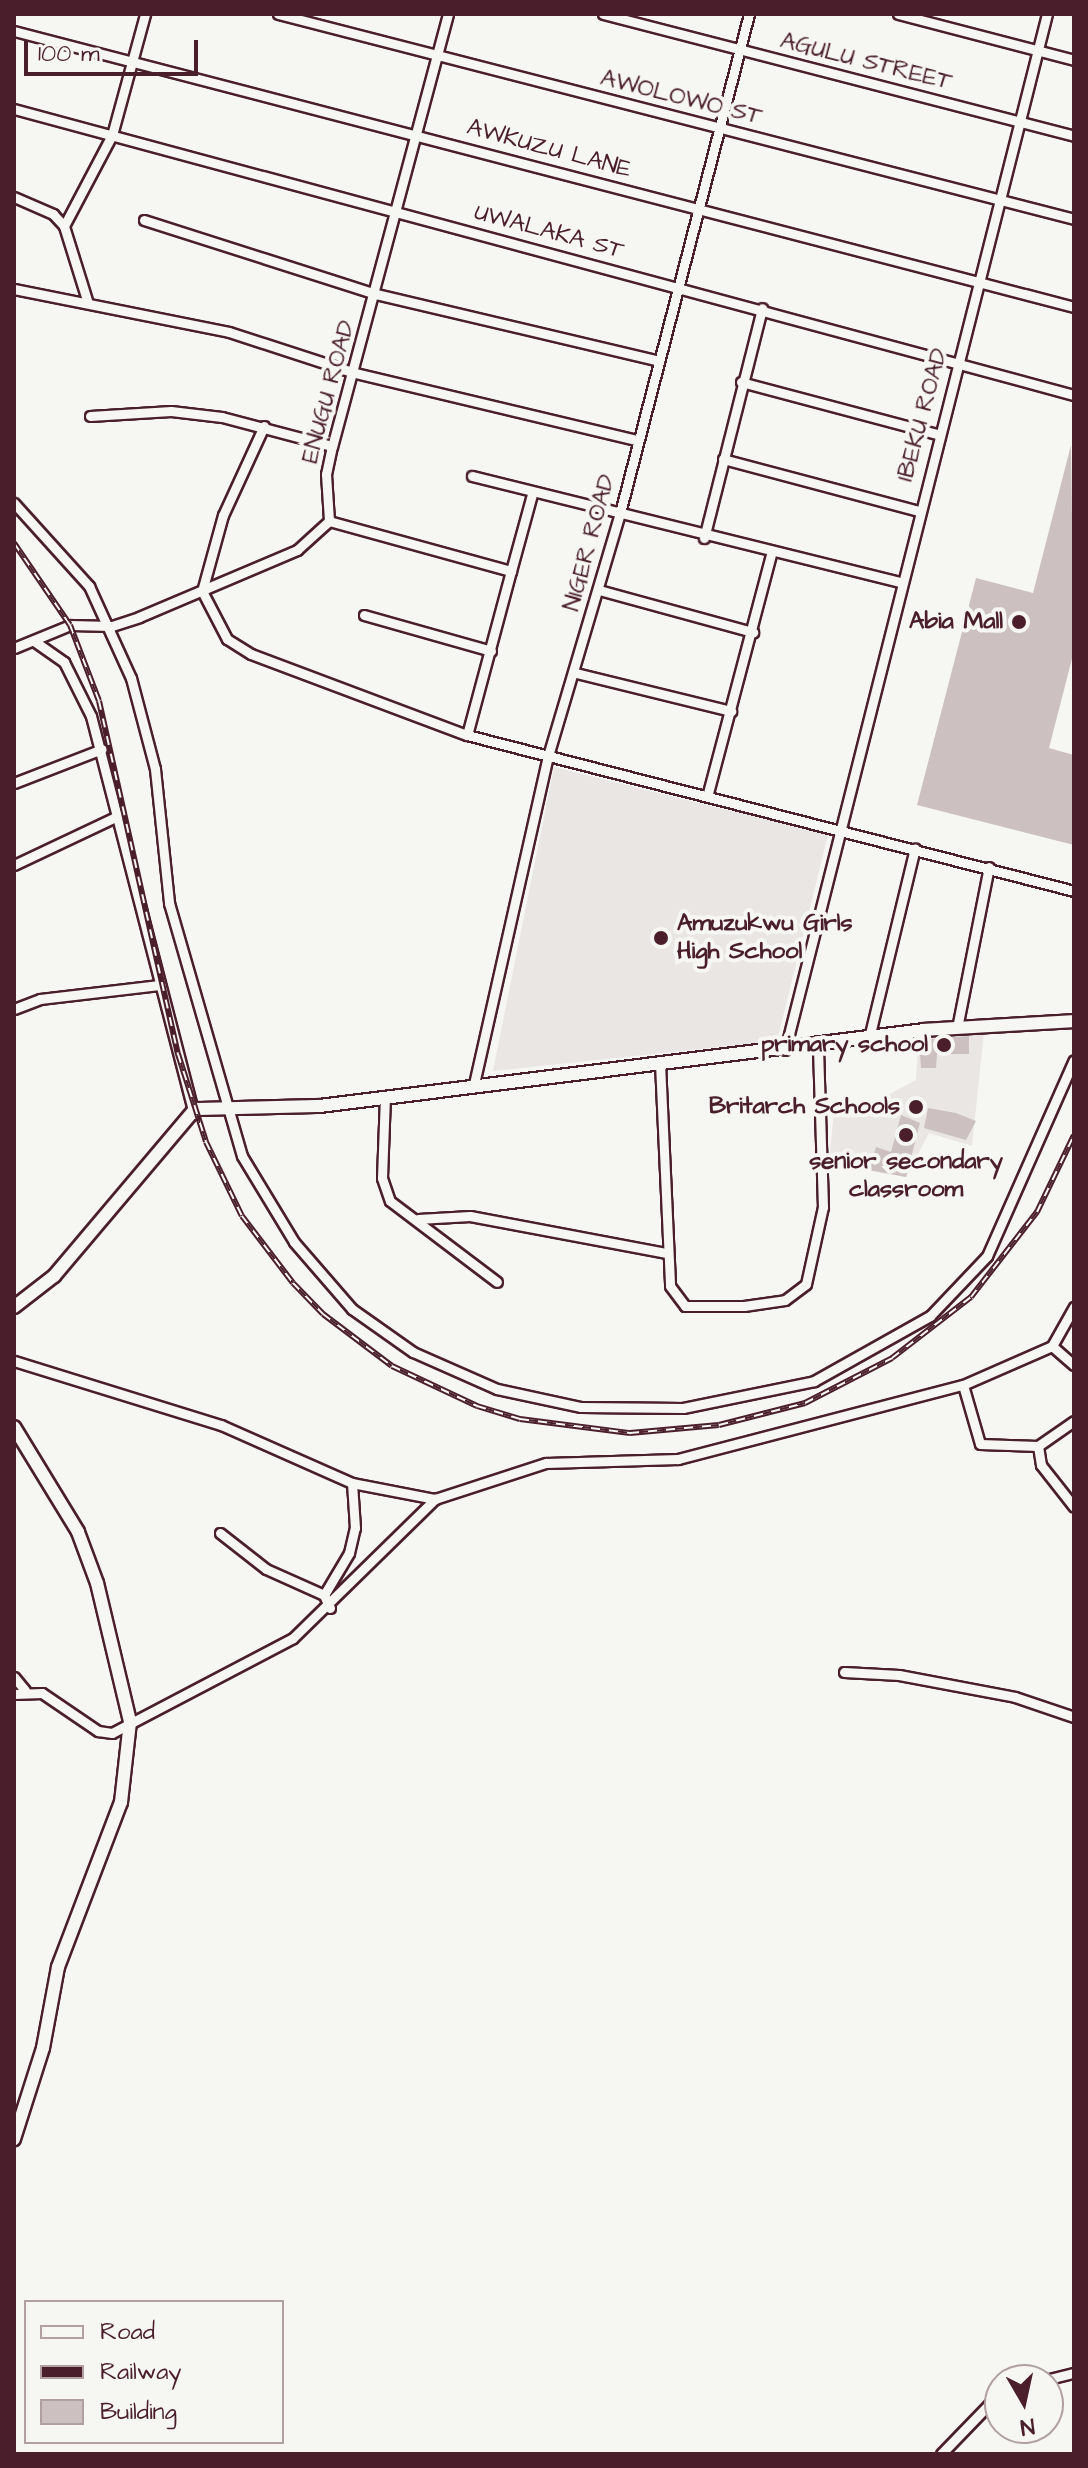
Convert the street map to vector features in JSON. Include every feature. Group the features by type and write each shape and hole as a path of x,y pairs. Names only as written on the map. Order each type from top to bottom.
{"street":[{"path":"64,226 112,135 145,14"},
{"name":"AWOLOWO ST","path":"278,14 1074,219"},
{"name":"ENUGU ROAD","path":"329,521 332,446 355,373 394,211 418,133 448,14"},
{"name":"AGULU STREET","path":"603,14 1074,136"},
{"name":"NIGER ROAD","path":"474,1084 548,756 576,673 620,513 749,14"},
{"path":"898,14 1074,60"},
{"name":"IBEKU ROAD","path":"785,1050 837,826 1047,14"},
{"name":"AWKUZU LANE","path":"14,31 418,133 699,211 978,279 1074,307"},
{"name":"UWALAKA ST","path":"14,109 762,308 1074,395"},
{"path":"14,197 53,214 64,226 87,300"},
{"path":"144,220 376,294 659,361"},
{"path":"14,289 87,300 229,332 355,373 637,440"},
{"path":"704,538 762,308"},
{"path":"741,382 940,435"},
{"path":"90,416 171,411 264,426 332,446"},
{"path":"264,426 223,515 202,591 227,639 251,654 467,735 837,826 1074,891"},
{"path":"723,459 918,511"},
{"path":"472,476 771,555 900,582"},
{"path":"467,735 532,494"},
{"path":"14,503 89,586 112,626 146,727 169,903 225,1111 242,1156 294,1242 352,1309 413,1352 497,1389 581,1407 683,1408 814,1381 930,1316 987,1256 1074,1060"},
{"path":"14,648 70,625 112,626 202,591 297,550 329,521 511,571"},
{"path":"708,793 771,555"},
{"path":"599,590 753,632"},
{"path":"364,615 491,651"},
{"path":"34,641 64,662 102,749 159,985 195,1116"},
{"path":"576,673 731,711"},
{"path":"14,783 102,749"},
{"path":"14,865 120,815"},
{"path":"869,1038 915,848"},
{"path":"957,1028 989,867"},
{"path":"14,1009 40,999 159,985"},
{"path":"195,1116 195,1109 225,1111 385,1096 957,1028 1074,1021"},
{"path":"660,1063 666,1253 670,1286 685,1306 744,1306 785,1300 802,1290 823,1207 818,1044"},
{"path":"385,1096 384,1191 497,1282"},
{"path":"14,1307 54,1276 167,1135 195,1116"},
{"path":"418,1219 470,1216 666,1253"},
{"path":"14,1677 25,1690 60,1702 106,1734 293,1638 330,1608 435,1499 546,1463 678,1459 963,1385 1052,1346 1074,1307"},
{"path":"1052,1346 1074,1365"},
{"path":"14,1361 221,1425 352,1483 435,1499"},
{"path":"963,1385 975,1441 1038,1446 1074,1421"},
{"path":"14,1427 78,1532 97,1583 130,1722 121,1802 61,1955 43,2048 14,2139"},
{"path":"1038,1446 1041,1465 1074,1507"},
{"path":"324,1595 349,1553 356,1506 352,1483"},
{"path":"220,1533 266,1569 324,1595 330,1608"},
{"path":"844,1672 899,1675 1015,1697 1074,1717"},
{"path":"14,1694 25,1690"},
{"path":"941,2454 984,2410"}],"shaded area":[{"name":"Amuzukwu Girls High School","path":"554,767 828,835 777,1041 493,1071"},
{"name":"Britarch Schools","path":"984,1032 972,1146 929,1133 906,1177 829,1164 834,1111 873,1103 916,1080 919,1035"}],"building":[{"name":"Abia Mall","path":"1071,445 1074,651 1049,748 1074,755 1074,845 917,805 976,578 1033,593"},
{"name":"primary school","path":"969,1036 969,1054 937,1054 936,1068 921,1068 919,1040"},
{"path":"928,1108 956,1113 976,1121 966,1140 924,1128"},
{"name":"senior secondary classroom","path":"901,1115 920,1123 906,1177 869,1170 876,1147 891,1152"}],"railway":[{"path":"14,543 70,625 99,701 178,1054 206,1142 242,1216 293,1283 323,1314 392,1366 477,1406 520,1419 630,1433 719,1425 805,1403 892,1358 971,1297 1037,1212 1074,1135"}],"place":[{"name":"Abia Mall","path":"1019,622"},
{"name":"Amuzukwu Girls High School","path":"661,938"},
{"name":"primary school","path":"944,1045"},
{"name":"Britarch Schools","path":"916,1107"},
{"name":"senior secondary classroom","path":"906,1135"}]}
